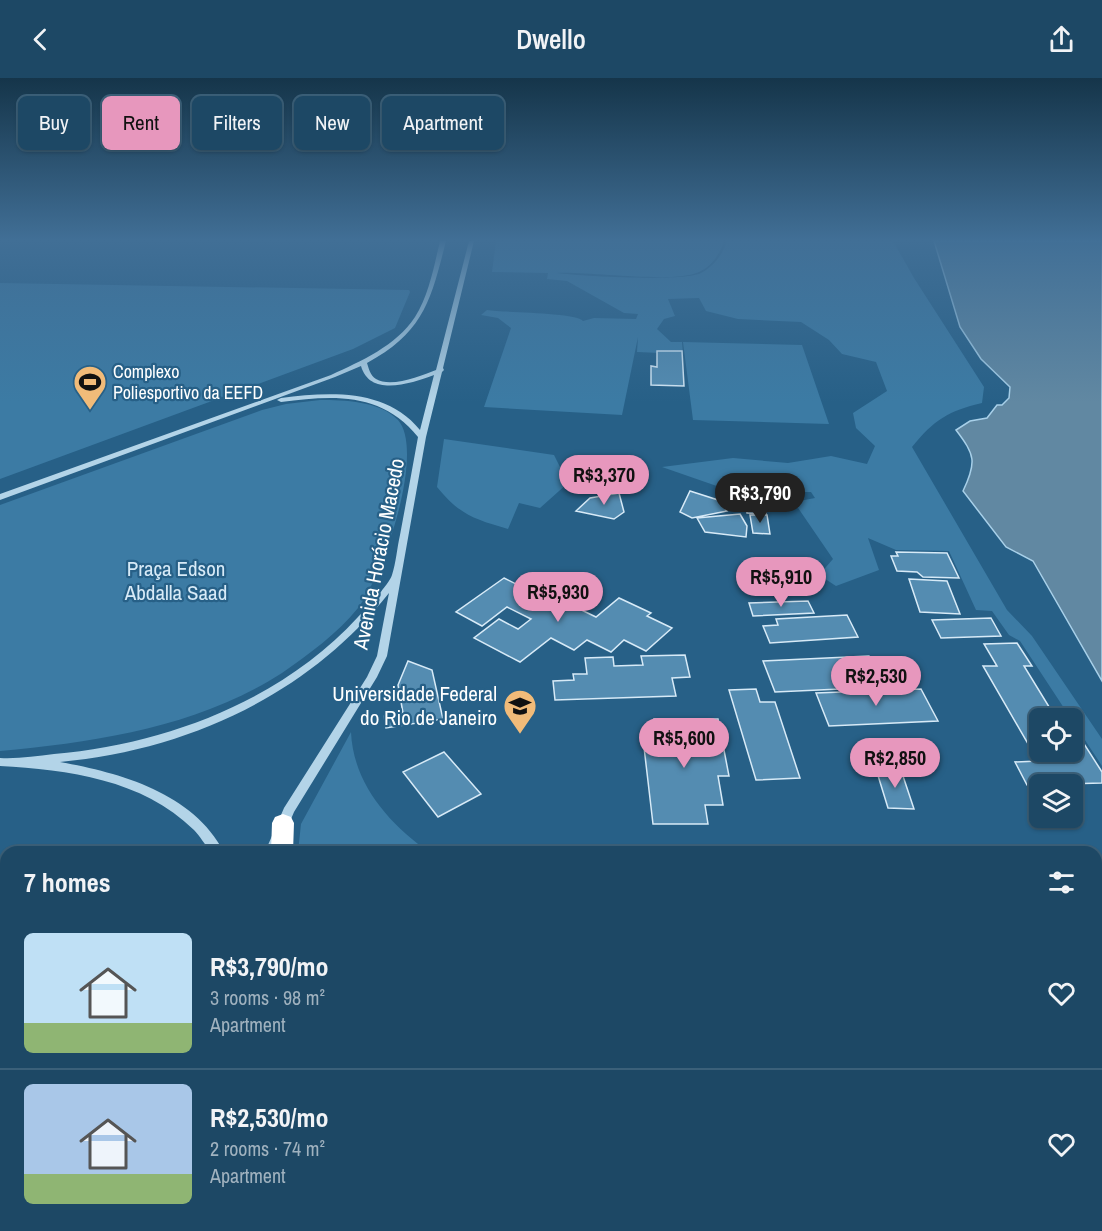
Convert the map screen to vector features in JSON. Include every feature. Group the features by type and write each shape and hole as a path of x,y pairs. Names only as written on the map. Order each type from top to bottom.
{"highway":[{"path":"282,846 283,823"}],"street":[{"path":"0,497 261,402 363,362 394,342 414,322 428,295"},
{"name":"Avenida Horácio Macedo","path":"273,846 283,823 372,677 382,656 422,437 459,295"},
{"path":"363,362 364,371 369,377 387,383 408,382 441,370"},
{"path":"261,402 329,396 371,401 404,415 422,437"},
{"path":"4,763 102,753 180,733 230,712 259,698 323,655 363,617 394,581"},
{"path":"4,763 107,775 130,783 182,813 199,827 213,846"}],"green space":[{"name":"Complexo Poliesportivo da EEFD","path":"0,295 409,295 395,328 353,349 0,479"},
{"path":"592,295 925,295 984,387 982,403 960,409 942,418 912,447 1007,610 1032,636 1081,708 1064,708 1020,641 1009,635 992,611 976,610 949,551 896,550 868,538 879,570 836,586 819,575 833,559 794,502 815,498 811,492 734,492 662,467 733,458 788,463 831,456 867,464 875,446 856,428 853,413 887,391 876,362 842,354 829,340 801,322 738,319 706,311 699,298 668,299 675,316 664,319 657,329 671,342 682,342 683,354 637,352 638,337 622,415 484,407 511,328 498,318 481,315 487,310 554,314 583,321 594,318 636,319 638,314 624,313"},
{"path":"683,342 802,345 829,424 693,420"},
{"name":"Praça Edson Abdalla Saad","path":"320,400 350,401 382,409 398,420 405,436 407,459 398,515 389,544 368,593 350,617 322,643 282,673 216,707 146,729 110,737 0,751 0,505 262,410 286,404"},
{"path":"444,439 554,455 568,483 540,508 519,503 508,529 486,522 461,510 437,487"},
{"path":"1083,711 1102,739 1102,766 1083,737"},
{"path":"351,732 353,751 366,785 387,815 421,846 299,846 301,824"}],"shaded area":[{"path":"950,295 1102,295 1102,681 1033,561 1006,547 963,491 972,466 972,459 967,446 956,430 970,421 987,418 997,405 1002,405 1009,398 1010,387 981,359 960,327"}],"building":[{"path":"657,351 682,351 684,386 651,385 651,366 657,367"},
{"path":"690,491 718,500 727,511 692,518 680,512"},
{"path":"619,493 624,512 614,519 576,511 590,498"},
{"path":"746,498 764,499 766,514 747,513"},
{"path":"740,514 747,526 746,537 705,532 697,518"},
{"path":"750,515 767,515 770,534 753,533"},
{"path":"896,552 947,553 959,578 923,577 917,572 897,571 891,556 898,556"},
{"path":"504,578 540,596 534,601 550,608 561,600 596,617 619,598 651,613 647,616 672,628 646,651 624,640 611,652 587,640 574,650 551,638 520,662 474,638 499,619 518,629 531,619 507,607 482,626 456,612"},
{"path":"909,579 947,581 960,614 920,612"},
{"path":"808,601 814,613 753,616 749,603"},
{"path":"847,615 858,637 770,643 763,626 778,625 776,619"},
{"path":"991,618 1001,636 941,638 932,620"},
{"path":"1017,643 1032,666 1024,666 1050,708 1029,708 1029,745 983,666 997,666 984,644"},
{"path":"685,655 690,677 672,678 676,696 555,700 553,681 574,680 573,674 587,674 585,658 613,657 614,666 643,665 641,656"},
{"path":"869,656 884,687 775,692 763,661"},
{"path":"408,661 432,670 443,719 386,728 384,716 403,713 398,685"},
{"path":"756,689 760,702 775,702 800,778 756,780 729,690"},
{"path":"921,689 938,721 829,726 816,693"},
{"path":"654,719 718,719 729,776 718,776 723,805 705,805 708,824 653,824 642,730 655,730"},
{"path":"1083,742 1102,772 1102,783 1083,784 1083,774 1029,774 1029,785 1027,785 1015,762 1083,762"},
{"path":"444,752 481,794 438,817 403,772"},
{"path":"876,769 901,770 914,809 888,808"}],"place":[{"name":"Complexo Poliesportivo da EEFD","path":"90,411"},
{"name":"Universidade Federal do Rio de Janeiro","path":"520,735"}]}
